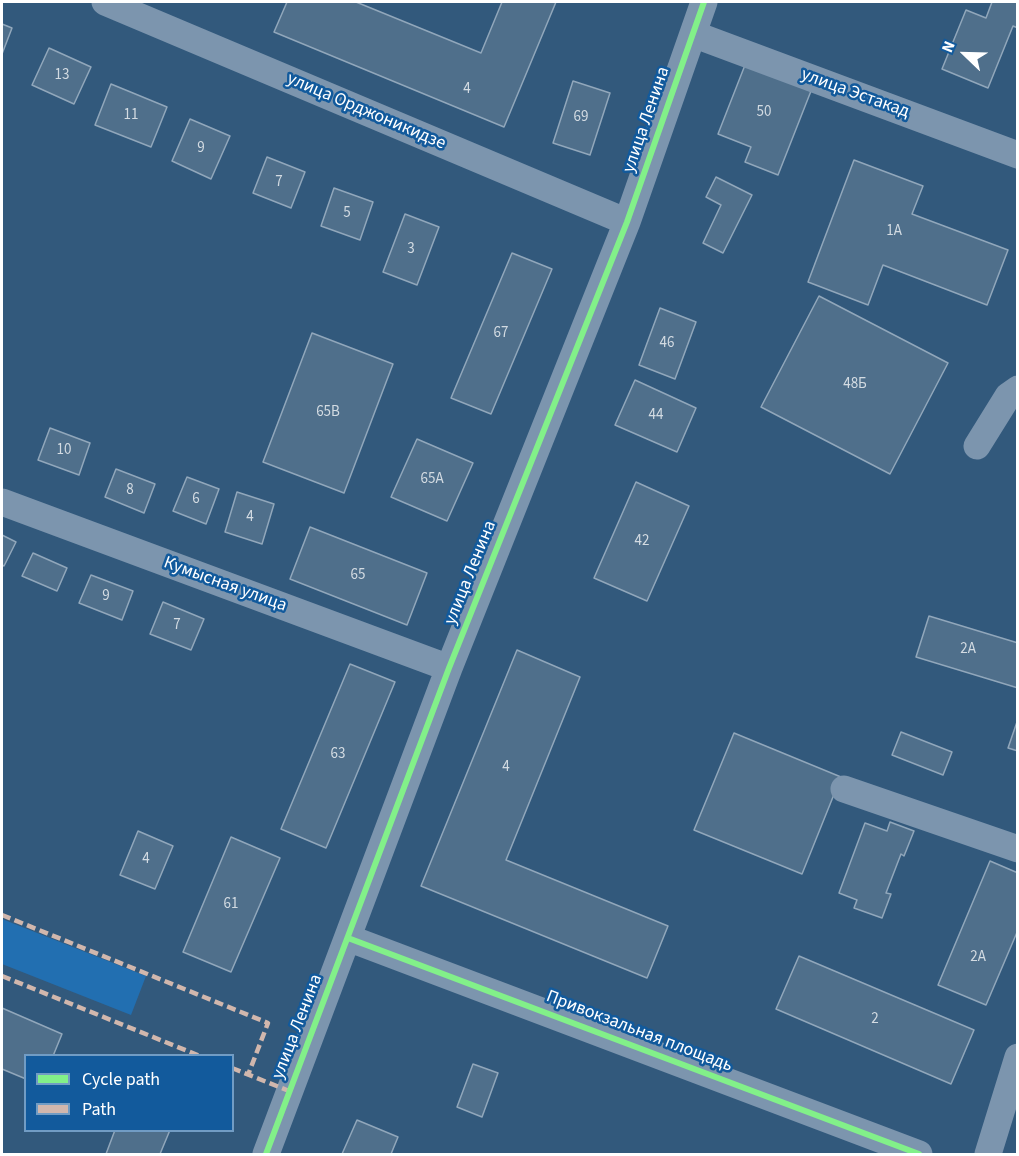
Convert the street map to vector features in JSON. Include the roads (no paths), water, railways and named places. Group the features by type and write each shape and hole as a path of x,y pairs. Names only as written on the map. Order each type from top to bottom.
{"street":[{"name":"улица Орджоникидзе","path":"105,2 627,222"},
{"name":"улица Ленина","path":"266,1155 449,668 627,222 704,2"},
{"name":"улица Эстакад","path":"693,34 1017,155"},
{"path":"978,446 1008,396 1017,389"},
{"name":"Кумысная улица","path":"2,502 449,668"},
{"path":"844,789 1017,849"},
{"name":"Привокзальная площадь","path":"348,938 920,1155"},
{"path":"988,1155 1017,1057"}]}
